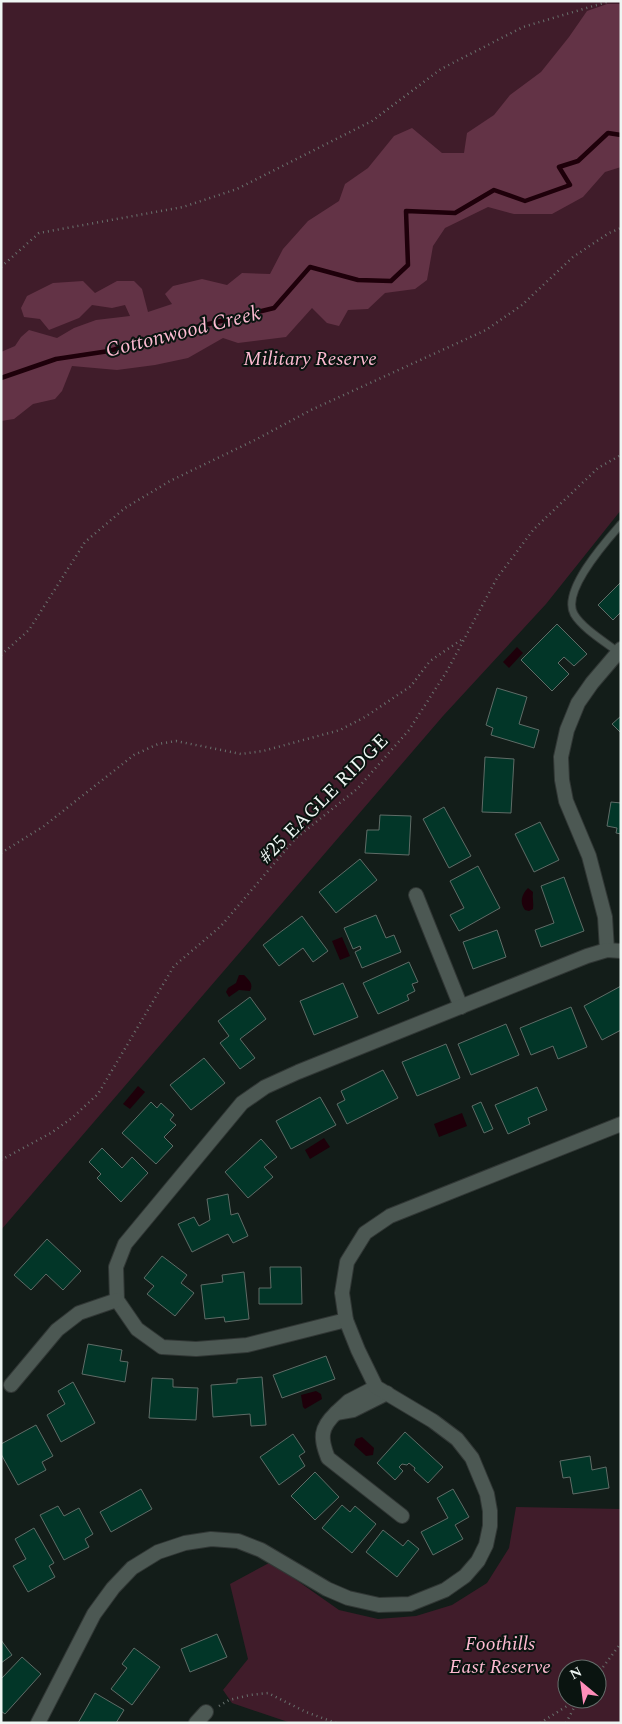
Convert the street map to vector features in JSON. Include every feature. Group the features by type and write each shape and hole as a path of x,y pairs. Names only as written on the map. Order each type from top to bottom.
{"street":[{"path":"346,1320 247,1345 196,1349 162,1346 137,1330 117,1300 116,1267 124,1244 242,1103 265,1088 298,1072 587,956 614,951 589,856 566,802 562,780 561,757 567,730 578,704 592,683 619,651"},
{"path":"416,896 461,1007"},
{"path":"38,1723 99,1608 113,1588 132,1568 158,1552 185,1543 211,1539 238,1541 261,1550 327,1589 348,1598 379,1605 410,1604 445,1590 465,1576 478,1561 486,1546 490,1526 487,1494 472,1458 457,1439 433,1421 381,1390 358,1350 346,1320 342,1293 347,1262 365,1233 390,1216 621,1124"},
{"path":"12,1385 57,1330 79,1313 117,1300"},
{"path":"381,1390 349,1401 328,1421 323,1431 323,1444 328,1458 402,1516"},
{"path":"196,1723 206,1712"}],"lane":[{"path":"619,651 584,625 573,613 572,599 575,588 588,566 621,524"}],"path":[{"path":"1,267 38,233 182,208 237,189 372,121 441,69 524,27 610,1"},
{"path":"1,655 29,630 85,542 125,508 170,480 257,440 311,410 486,330 522,305 573,257 609,233 621,228"},
{"name":"#25 EAGLE RIDGE","path":"1,1160 51,1133 72,1118 98,1094 174,966 221,926 295,839 357,790 403,738 442,678 497,578 534,529 598,468 621,454"},
{"path":"1,853 44,826 134,755 158,744 176,741 241,754 263,751 340,730 365,717 410,686 430,661 466,637"},
{"path":"607,1662 621,1644"},
{"path":"206,1712 229,1700 268,1693 306,1712 336,1723"},
{"path":"540,1723 563,1709"},
{"path":"566,1723 574,1709"}],"green space":[{"name":"Military Reserve","path":"1,1 621,1 621,510 546,604 443,716 1,1230"},
{"name":"Foothills East Reserve","path":"516,1507 621,1509 621,1723 291,1723 232,1703 223,1690 248,1659 230,1584 269,1563 339,1610 378,1619 416,1616 452,1605 487,1583 509,1548"}],"shaded area":[{"path":"607,4 621,4 621,167 605,172 583,197 552,214 514,214 488,207 445,228 433,246 427,280 415,289 385,293 368,309 348,310 339,326 327,323 312,308 286,337 238,343 223,338 188,358 155,365 117,370 72,366 62,391 55,399 33,404 14,419 1,421 1,352 15,346 29,330 57,338 74,328 96,320 130,316 125,305 112,308 92,305 79,318 49,330 40,319 24,317 21,308 27,296 53,283 83,281 95,293 117,281 134,281 142,289 148,312 172,304 165,294 173,286 202,279 227,285 242,273 270,274 283,249 308,221 339,201 345,184 368,168 394,136 412,128 442,153 464,153 467,133 494,115 510,95 541,72 587,11"},
{"path":"517,647 523,653 509,668 503,662"},
{"path":"528,888 533,892 533,909 529,911 525,910 522,901 523,895"},
{"path":"342,937 350,956 340,960 332,941"},
{"path":"239,975 244,975 249,980 251,984 250,991 239,990 229,997 226,992 228,988 236,983"},
{"path":"138,1086 145,1092 130,1109 123,1104"},
{"path":"462,1113 467,1126 439,1137 434,1124"},
{"path":"324,1138 330,1147 310,1159 305,1150"},
{"path":"316,1391 321,1394 322,1399 305,1409 301,1395"},
{"path":"362,1437 374,1448 373,1455 366,1456 354,1445 356,1439"}],"building":[{"path":"621,582 621,612 613,620 598,605"},
{"path":"557,624 587,654 574,666 564,657 558,663 569,674 552,691 521,660"},
{"path":"497,688 527,697 519,724 539,730 534,748 491,735 493,728 486,725"},
{"path":"621,716 621,733 612,724"},
{"path":"485,757 514,759 511,813 482,812"},
{"path":"611,802 621,803 621,834 616,833 617,828 607,826"},
{"path":"444,807 471,856 449,868 423,819"},
{"path":"380,815 411,816 409,855 365,853 367,830 379,830"},
{"path":"540,822 559,860 534,872 515,834"},
{"path":"360,859 377,880 336,913 319,892"},
{"path":"478,866 500,908 459,931 450,915 464,908 450,881"},
{"path":"564,877 584,931 541,947 535,930 554,923 541,886"},
{"path":"376,915 386,938 394,935 401,952 362,968 355,952 361,949 360,946 353,949 344,928"},
{"path":"302,916 328,951 313,962 303,948 279,966 263,945"},
{"path":"497,930 506,957 473,969 463,942"},
{"path":"409,962 418,982 412,984 415,991 407,995 409,1000 378,1014 363,983"},
{"path":"343,983 358,1017 314,1035 300,1001"},
{"path":"621,986 621,1030 602,1040 584,1006"},
{"path":"250,997 266,1019 240,1039 255,1058 240,1069 220,1043 229,1036 218,1021"},
{"path":"571,1007 587,1047 558,1059 553,1046 531,1055 520,1028"},
{"path":"506,1024 519,1055 471,1075 458,1044"},
{"path":"446,1044 460,1078 417,1096 402,1062"},
{"path":"204,1058 225,1083 191,1110 170,1085"},
{"path":"383,1070 398,1098 347,1124 337,1104 345,1100 341,1091"},
{"path":"537,1087 547,1110 528,1118 530,1124 508,1134 495,1105"},
{"path":"320,1097 336,1125 291,1149 276,1121"},
{"path":"151,1102 157,1108 161,1103 174,1115 170,1120 176,1125 164,1137 173,1146 156,1164 122,1133"},
{"path":"481,1102 493,1129 484,1133 472,1106"},
{"path":"261,1139 277,1157 264,1167 273,1177 248,1198 225,1172"},
{"path":"102,1148 122,1168 132,1157 148,1173 121,1202 97,1178 101,1174 89,1162"},
{"path":"228,1194 231,1215 238,1213 248,1236 233,1243 228,1234 192,1252 178,1224 194,1217 199,1226 210,1220 207,1199"},
{"path":"47,1239 81,1271 63,1290 46,1274 31,1290 14,1275"},
{"path":"162,1256 187,1275 181,1283 194,1293 175,1316 147,1294 154,1286 144,1278"},
{"path":"270,1267 301,1267 302,1304 259,1304 259,1288 271,1288"},
{"path":"244,1272 249,1319 225,1322 224,1317 205,1319 201,1285 223,1282 222,1275"},
{"path":"88,1344 122,1350 120,1361 128,1362 125,1382 82,1374"},
{"path":"326,1356 335,1379 282,1398 273,1375"},
{"path":"262,1377 266,1425 251,1426 250,1414 213,1417 211,1385 237,1383 237,1379"},
{"path":"152,1378 173,1379 173,1387 198,1388 196,1420 149,1418"},
{"path":"73,1382 95,1423 61,1442 47,1415 65,1404 58,1391"},
{"path":"36,1425 53,1456 42,1462 46,1470 18,1485 1,1454 1,1444"},
{"path":"405,1432 443,1467 428,1483 409,1463 407,1465 402,1464 399,1467 403,1471 395,1480 377,1463"},
{"path":"293,1434 305,1452 299,1456 305,1466 279,1485 260,1457"},
{"path":"590,1456 592,1470 606,1467 609,1488 573,1494 570,1477 563,1478 560,1461"},
{"path":"315,1472 339,1497 315,1520 291,1496"},
{"path":"141,1489 152,1509 111,1532 100,1512"},
{"path":"453,1489 469,1517 455,1525 463,1539 433,1555 421,1532 448,1518 437,1498"},
{"path":"342,1505 350,1512 355,1506 376,1524 352,1553 322,1528"},
{"path":"58,1506 64,1516 79,1508 93,1534 85,1539 89,1547 64,1560 40,1515"},
{"path":"34,1528 54,1563 49,1566 55,1577 28,1592 13,1566 26,1559 15,1539"},
{"path":"383,1530 403,1546 408,1540 419,1549 397,1577 366,1552"},
{"path":"217,1634 227,1657 190,1672 181,1649"},
{"path":"1,1640 12,1655 1,1663"},
{"path":"134,1648 160,1667 132,1705 111,1689 127,1668 122,1664"},
{"path":"22,1657 41,1674 5,1714 1,1711 1,1679"},
{"path":"95,1693 124,1710 116,1723 78,1723"}],"waterway":[{"name":"Cottonwood Creek","path":"1,378 56,359 109,351 172,333 274,308 310,267 358,280 391,281 408,265 406,211 455,213 494,190 525,201 570,185 559,167 578,161 608,133 621,135"}]}
